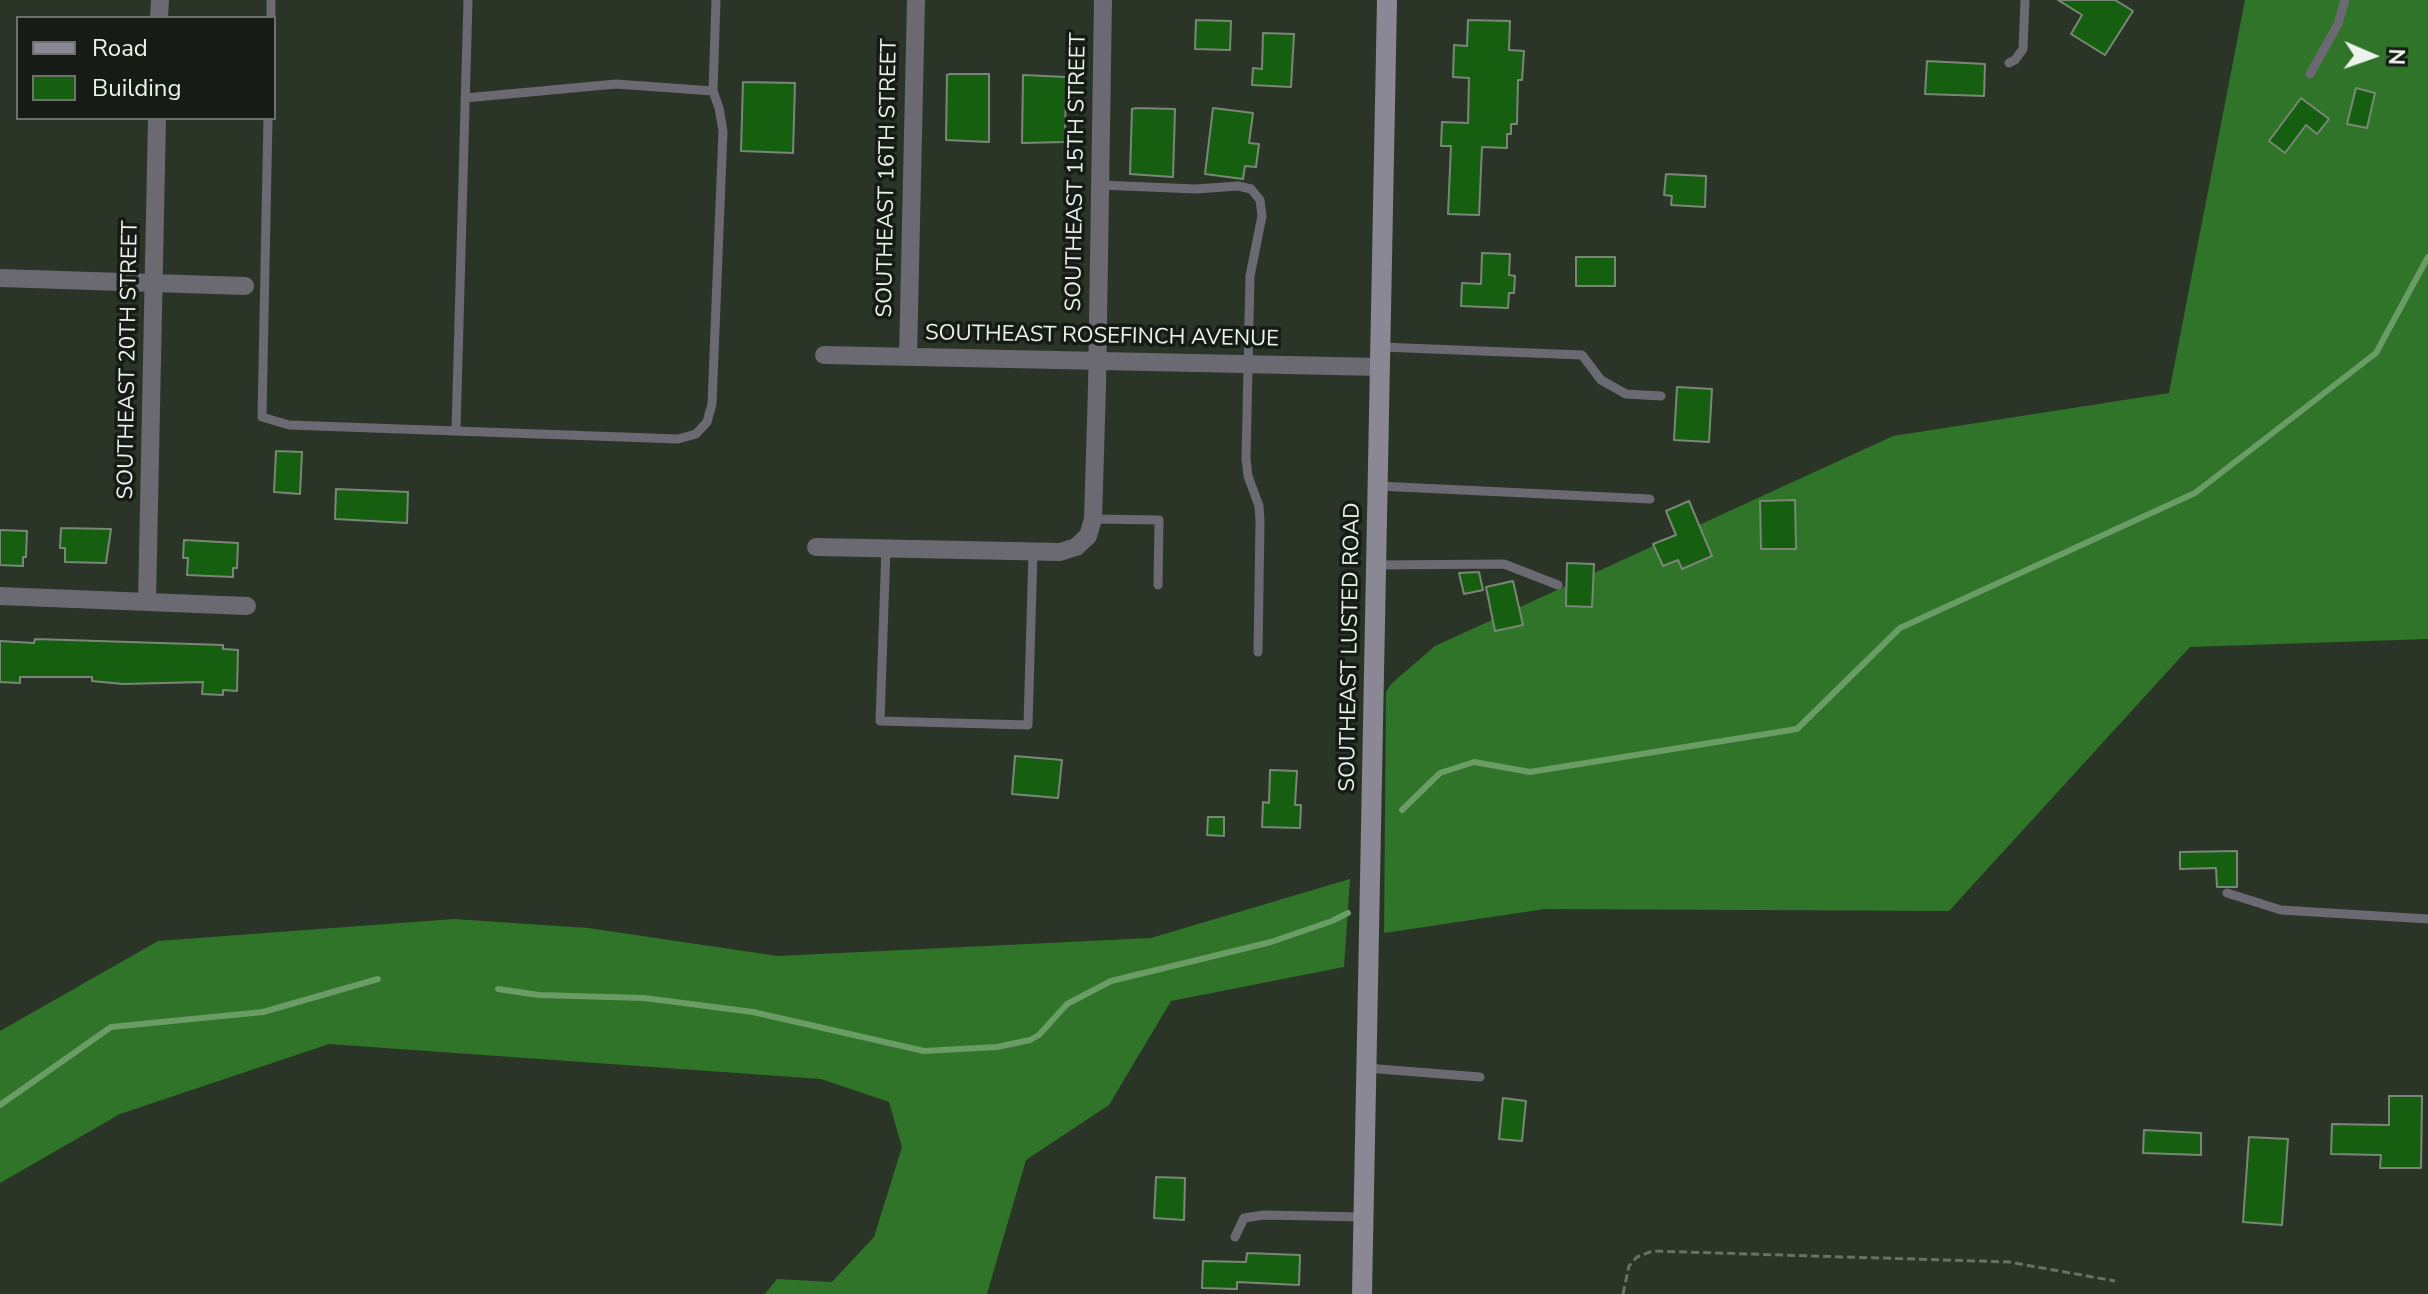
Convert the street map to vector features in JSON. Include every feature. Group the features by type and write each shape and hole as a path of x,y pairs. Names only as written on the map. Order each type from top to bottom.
{"main road":[{"name":"SOUTHEAST LUSTED ROAD","path":"1362,1294 1387,0"}],"street":[{"name":"SOUTHEAST 16TH STREET","path":"908,357 916,0"},
{"name":"SOUTHEAST 15TH STREET","path":"1090,527 1097,361 1103,0"},
{"name":"SOUTHEAST 20TH STREET","path":"147,602 157,120"},
{"path":"0,278 245,286"},
{"name":"SOUTHEAST ROSEFINCH AVENUE","path":"824,355 1248,364 1381,357"},
{"path":"816,547 1070,550 1083,542 1090,527"},
{"path":"0,596 247,606"}],"lane":[{"path":"456,430 468,0"},
{"path":"268,120 262,417 289,425 678,439 696,434 707,422 712,404 723,131 713,91 716,0"},
{"path":"2009,63 2023,49 2025,0"},
{"path":"2310,74 2338,24 2345,0"},
{"path":"465,98 616,84 713,91"},
{"path":"1100,185 1196,189 1238,186 1251,189 1260,200 1262,216 1252,258 1248,364 1248,476 1259,506 1260,521 1258,652"},
{"path":"1381,357 1582,355 1601,380 1626,394 1661,396"},
{"path":"1378,486 1650,499"},
{"path":"1090,527 1159,520 1158,585"},
{"path":"886,548 880,721 1028,725 1033,551"},
{"path":"1377,565 1504,564 1558,585"},
{"path":"2227,893 2281,910 2428,919"},
{"path":"1366,1068 1480,1077"},
{"path":"1235,1237 1244,1218 1264,1215 1363,1217"}],"path":[{"path":"1623,1294 1629,1266 1637,1257 1652,1251 2009,1262 2115,1281"}],"green space":[{"path":"2245,0 2428,0 2428,639 2190,647 1949,911 1545,909 1384,933 1386,692 1391,684 1435,646 1893,436 2169,393"},
{"path":"1350,879 1344,967 1171,1001 1109,1105 1026,1160 987,1294 765,1294 777,1279 832,1282 874,1237 902,1147 889,1102 821,1079 329,1044 120,1114 0,1183 0,1031 158,941 454,919 588,928 778,956 1151,938"}],"building":[{"path":"2058,0 2115,0 2133,11 2105,55 2071,34 2082,15"},
{"path":"1196,20 1231,21 1230,50 1195,49"},
{"path":"1468,20 1510,21 1509,50 1524,51 1522,80 1518,80 1517,124 1511,124 1507,148 1482,147 1479,215 1448,214 1451,146 1441,146 1442,122 1468,123 1469,78 1453,77 1454,45 1467,46"},
{"path":"1263,33 1294,34 1291,87 1252,85 1253,68 1262,69"},
{"path":"1927,61 1985,64 1984,96 1925,94"},
{"path":"989,74 989,142 946,140 947,75"},
{"path":"1023,75 1066,77 1065,142 1022,143"},
{"path":"743,82 795,83 793,153 741,151"},
{"path":"2356,88 2375,93 2367,128 2347,124"},
{"path":"2301,98 2329,119 2317,134 2306,125 2285,153 2269,141"},
{"path":"1213,108 1253,113 1249,143 1259,144 1256,167 1245,166 1243,179 1205,174"},
{"path":"1132,109 1175,109 1173,177 1130,174"},
{"path":"1666,174 1706,176 1705,207 1671,205 1672,196 1664,195"},
{"path":"1482,253 1510,254 1509,275 1515,276 1514,293 1509,293 1508,308 1461,306 1462,283 1481,284"},
{"path":"1576,257 1615,257 1615,286 1576,286"},
{"path":"1677,387 1712,389 1709,442 1674,440"},
{"path":"276,451 302,452 300,494 274,492"},
{"path":"336,489 408,492 407,523 335,519"},
{"path":"1795,500 1796,549 1761,549 1760,501"},
{"path":"1689,501 1712,556 1682,569 1678,560 1663,566 1653,544 1676,535 1666,511"},
{"path":"61,528 111,529 106,563 65,562 65,548 60,548"},
{"path":"0,530 27,531 23,566 0,565"},
{"path":"184,540 238,543 237,568 233,568 233,577 187,575 188,558 183,558"},
{"path":"1567,563 1594,564 1592,607 1566,606"},
{"path":"1479,572 1483,590 1464,594 1459,573"},
{"path":"1513,581 1523,625 1495,631 1486,587"},
{"path":"35,639 223,645 223,649 238,650 237,691 223,690 223,695 202,694 203,682 123,684 92,681 92,677 20,677 20,683 0,682 0,641 34,643"},
{"path":"1015,756 1062,760 1058,798 1012,794"},
{"path":"1270,770 1297,771 1295,805 1301,805 1300,828 1262,827 1263,802 1269,803"},
{"path":"1208,817 1224,817 1224,836 1207,835"},
{"path":"2237,851 2237,887 2217,887 2216,868 2180,869 2180,852"},
{"path":"2389,1096 2422,1096 2421,1168 2380,1168 2381,1155 2331,1154 2332,1124 2389,1125"},
{"path":"1503,1098 1526,1101 1522,1141 1499,1139"},
{"path":"2144,1130 2201,1133 2201,1155 2143,1153"},
{"path":"2249,1137 2288,1139 2282,1225 2243,1222"},
{"path":"1156,1177 1185,1178 1184,1220 1154,1218"},
{"path":"1247,1253 1300,1255 1299,1285 1237,1282 1237,1289 1202,1288 1203,1261 1246,1262"}],"waterway":[{"path":"1402,810 1440,773 1474,762 1530,772 1797,729 1900,628 2195,493 2376,353 2428,257"},
{"path":"498,989 539,995 644,998 753,1012 924,1051 997,1047 1039,1035 1067,1004 1111,981 1271,942 1348,913"},
{"path":"0,1105 111,1027 263,1012 378,979"}]}
